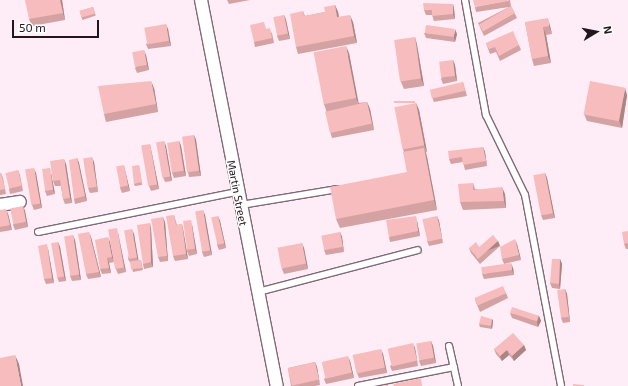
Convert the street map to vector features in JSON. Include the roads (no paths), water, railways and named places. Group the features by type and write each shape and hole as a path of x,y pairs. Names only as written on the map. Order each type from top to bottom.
{"street":[{"name":"Martin Street","path":"201,0 256,292 277,386"},
{"path":"0,205 20,202"}],"lane":[{"path":"465,0 486,115 526,195 560,386"},
{"path":"239,205 349,187"},
{"path":"38,232 237,192"},
{"path":"256,292 418,250"},
{"path":"450,346 458,386"},
{"path":"358,386 454,367"}]}
